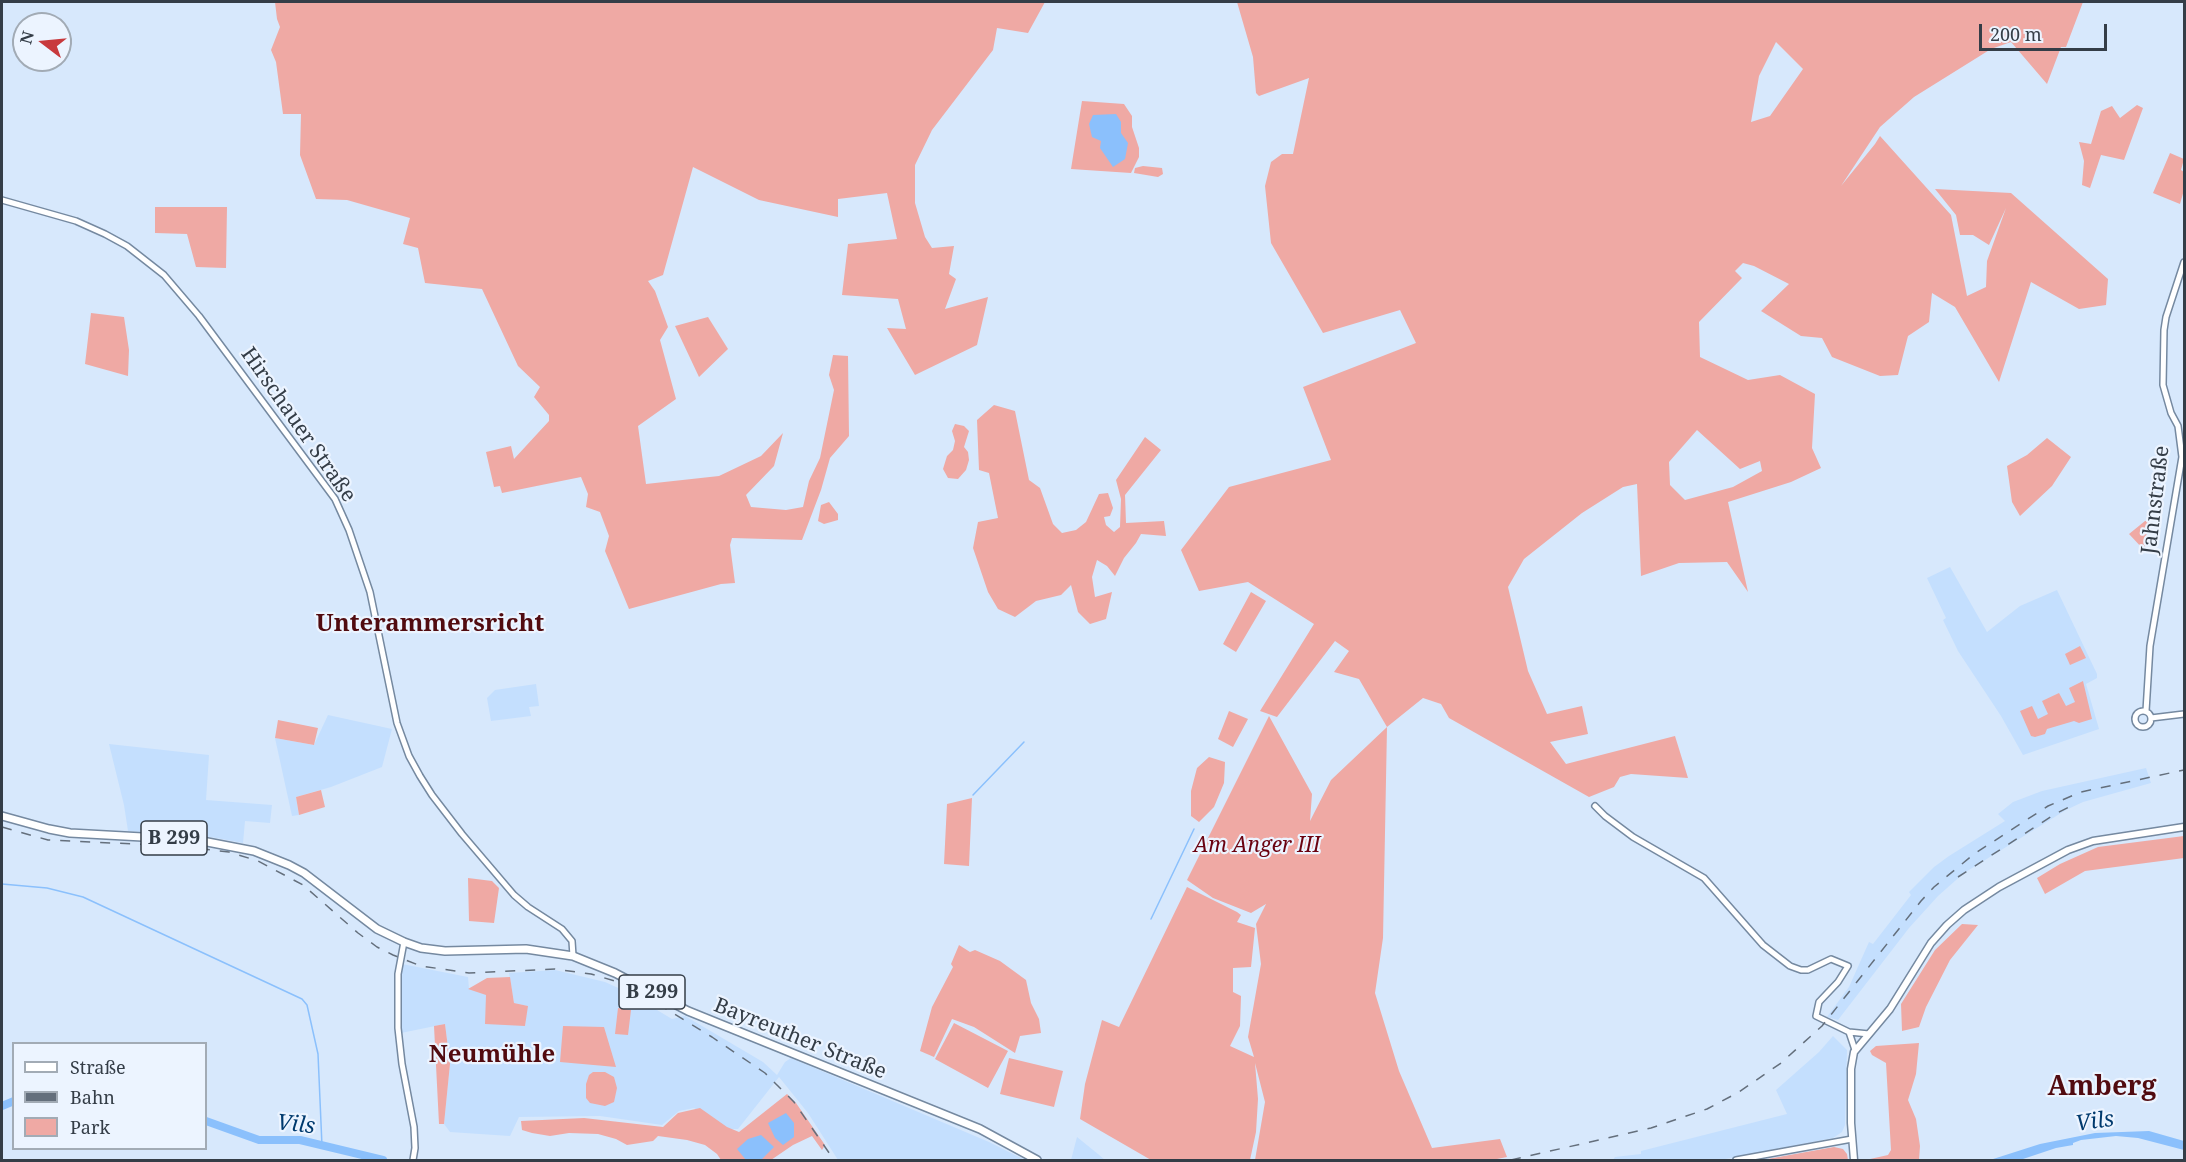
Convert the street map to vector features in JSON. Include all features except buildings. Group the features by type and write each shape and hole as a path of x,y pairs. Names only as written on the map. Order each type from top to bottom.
{"main road":[{"name":"Bayreuther Straße","path":"2,816 49,830 70,833 197,840 254,851 306,874 367,922 404,942 421,948 445,951 526,950 573,956 615,973 709,1020 980,1129 1037,1161"},
{"path":"1854,1161 1851,1069 1855,1050 1900,995 1935,938 1955,917 2027,871 2084,843 2184,827"}],"street":[{"name":"Hirschauer Straße","path":"2,200 76,221 127,246 164,275 199,316 335,499 349,530 370,592 398,723 409,756 420,776 455,825 514,896 562,929 572,941 573,956"},
{"name":"Jahnstraße","path":"2146,711 2150,646 2182,457 2178,426 2171,414 2163,386 2166,317 2184,262"},
{"path":"2146,711 2151,718 2146,726 2138,724 2137,714 2146,711"},
{"path":"2151,718 2184,714"},
{"path":"1594,806 1633,837 1704,878 1763,945 1790,966 1808,970 1831,959 1848,966 1838,982 1819,1002 1816,1016 1849,1032 1861,1031 1869,1034"},
{"path":"404,942 398,976 398,1029 414,1127 413,1158"},
{"path":"1849,1032 1855,1050"},
{"path":"1736,1161 1852,1139"}],"shaded area":[{"path":"1950,567 1987,632 2020,606 2057,590 2097,674 2097,678 2086,684 2099,729 2023,755 2001,716 1958,651 1943,620 1946,618 1927,578"},
{"path":"536,684 539,706 529,707 531,716 491,721 487,698 495,690"},
{"path":"328,715 392,729 382,767 331,787 296,797 299,815 292,816 275,738 314,745"},
{"path":"109,744 209,755 206,800 272,805 270,823 245,821 243,843 211,837 128,831"},
{"path":"2146,768 2151,783 2083,802 2066,810 1964,873 1938,896 1909,928 1838,1020 1827,1017 1849,987 1869,942 1873,944 1911,895 1909,892 1934,867 2005,821 1998,814 2013,802 2042,791"},
{"path":"402,964 468,977 469,989 486,994 525,1026 527,1006 514,1003 509,973 555,970 605,982 627,992 672,1019 685,1016 763,1062 777,1075 785,1062 791,1058 989,1142 1025,1160 838,1160 808,1113 779,1077 738,1129 729,1129 694,1108 679,1111 662,1125 600,1116 519,1117 510,1136 450,1132 444,1124 450,1064 445,1024 401,1033"},
{"path":"1833,1036 1847,1050 1845,1125 1842,1132 1833,1138 1720,1160 1613,1160 1615,1157 1641,1154 1641,1151 1787,1114 1776,1090 1819,1052"},
{"path":"1077,1137 1098,1154 1105,1160 1071,1160"}],"green space":[{"path":"275,2 1045,2 1028,33 997,28 993,50 932,130 915,165 915,203 925,237 932,248 954,246 949,274 956,279 945,309 988,297 977,345 915,375 887,328 906,329 898,299 842,295 848,244 897,239 887,193 838,199 838,217 759,200 693,167 663,275 648,281 655,291 668,327 660,340 676,399 638,426 646,484 719,476 761,456 783,433 774,466 746,495 751,507 786,510 803,507 809,481 820,458 834,390 829,375 833,355 848,356 849,436 830,458 821,490 802,540 732,538 730,545 735,583 721,584 629,609 605,551 609,536 600,512 586,507 588,494 581,477 502,493 500,486 494,487 486,452 511,446 514,459 549,421 549,415 534,397 540,387 518,366 482,289 425,283 418,248 403,244 410,218 347,200 316,199 300,155 301,114 283,114 276,62 271,50 280,27"},
{"path":"1237,2 2083,2 2066,47 2061,47 2047,84 2011,42 1991,49 1914,97 1880,127 1841,186 1880,136 1951,215 1967,296 1986,287 1987,261 2006,208 1989,245 1973,235 1960,235 1956,215 1935,189 2011,193 2108,279 2106,305 2079,309 2031,282 1999,382 1955,307 1932,293 1929,322 1908,336 1898,375 1880,376 1832,357 1822,338 1801,336 1761,311 1789,284 1754,266 1743,263 1735,271 1742,278 1699,322 1700,357 1748,380 1780,375 1815,394 1812,448 1821,468 1791,482 1728,502 1748,592 1727,562 1679,563 1641,576 1637,484 1623,487 1582,513 1524,559 1508,587 1528,671 1547,714 1582,706 1588,734 1550,742 1566,764 1675,736 1688,778 1631,774 1620,777 1614,787 1589,797 1449,718 1441,704 1423,698 1387,727 1359,679 1334,672 1349,651 1335,641 1277,717 1260,711 1314,624 1248,582 1199,591 1181,550 1229,487 1331,460 1303,387 1416,343 1400,310 1323,333 1271,243 1265,186 1271,162 1282,154 1293,154 1309,78 1259,96 1256,93 1253,57","holes":["1776,42 1803,69 1770,116 1751,122 1759,76","1697,430 1740,469 1760,461 1762,471 1733,487 1685,500 1670,485 1669,462"]},
{"path":"1082,101 1124,104 1132,116 1132,127 1139,148 1139,157 1131,173 1071,169"},
{"path":"2137,105 2143,108 2124,160 2101,155 2090,188 2082,185 2084,161 2079,142 2091,144 2101,111 2112,106 2120,118"},
{"path":"2170,153 2184,159 2181,170 2184,172 2184,190 2180,204 2153,193"},
{"path":"1143,166 1162,168 1163,174 1158,177 1134,173 1135,168"},
{"path":"155,207 227,207 226,268 196,267 187,234 155,233"},
{"path":"91,313 124,317 129,350 128,376 85,364"},
{"path":"708,317 728,349 699,377 675,326"},
{"path":"994,405 1015,411 1029,480 1040,488 1053,524 1062,533 1076,530 1086,522 1099,494 1108,493 1113,508 1110,516 1104,517 1106,525 1114,532 1120,527 1121,499 1116,480 1145,437 1161,450 1125,495 1126,523 1164,521 1166,536 1141,534 1124,558 1115,576 1107,566 1097,560 1092,577 1095,597 1112,592 1106,619 1090,624 1078,612 1071,585 1061,595 1036,601 1015,617 998,609 988,592 973,548 978,522 998,518 989,473 979,470 977,420"},
{"path":"955,424 964,426 969,431 964,447 968,452 969,460 966,470 958,479 948,478 943,469 947,456 953,450 955,441 952,431"},
{"path":"2047,438 2071,457 2052,486 2020,516 2012,502 2007,466 2027,455"},
{"path":"829,502 838,514 838,520 824,524 818,521 821,505"},
{"path":"2145,521 2149,521 2144,550 2129,534"},
{"path":"1251,592 1266,601 1236,652 1223,644"},
{"path":"2080,646 2086,658 2070,665 2065,654"},
{"path":"2083,681 2092,719 2079,723 2074,721 2047,729 2045,734 2031,736 2020,711 2032,706 2038,719 2048,714 2042,701 2059,693 2066,706 2075,702 2069,688"},
{"path":"1229,711 1248,719 1233,747 1218,739"},
{"name":"Am Anger III","path":"1269,716 1312,794 1310,821 1331,780 1387,727 1383,938 1375,993 1399,1071 1432,1148 1500,1139 1507,1157 1492,1160 1255,1160 1265,1102 1255,1063 1258,1099 1256,1132 1250,1160 1151,1160 1080,1119 1085,1084 1102,1020 1119,1027 1187,887 1237,912 1241,915 1237,922 1255,928 1251,967 1233,968 1233,992 1241,996 1240,1026 1230,1046 1254,1057 1248,1037 1261,964 1256,924 1266,904 1251,913 1213,898 1187,880"},
{"path":"278,720 318,728 314,745 275,738"},
{"path":"1209,757 1225,762 1224,783 1214,807 1199,822 1191,816 1191,791 1197,768"},
{"path":"321,790 325,807 299,815 296,797"},
{"path":"972,798 969,866 944,864 947,804"},
{"path":"2184,836 2184,858 2085,871 2045,894 2037,878 2060,864 2098,847"},
{"path":"468,878 492,881 499,888 494,923 469,921"},
{"path":"1962,924 1978,925 1950,960 1926,1007 1919,1027 1902,1031 1901,1004 1935,950"},
{"path":"959,945 970,952 975,950 1000,961 1026,980 1031,1003 1039,1019 1041,1033 1020,1036 1015,1053 974,1027 952,1019 934,1057 920,1051 932,1007 953,967 951,964"},
{"path":"510,977 514,1003 528,1006 525,1026 485,1024 486,995 468,989 487,978"},
{"path":"618,1008 631,1010 628,1035 615,1034"},
{"path":"954,1023 1008,1051 988,1088 935,1059"},
{"path":"445,1024 450,1064 444,1124 439,1124 434,1026"},
{"path":"563,1026 604,1027 616,1067 560,1062"},
{"path":"1919,1043 1916,1074 1908,1100 1916,1119 1920,1146 1919,1160 1870,1160 1888,1155 1891,1150 1886,1063 1872,1055 1870,1051 1876,1046"},
{"path":"1009,1058 1063,1071 1054,1107 1000,1094"},
{"path":"593,1072 605,1072 614,1077 617,1088 614,1102 605,1106 590,1103 586,1098 586,1084 589,1075"},
{"path":"787,1094 796,1103 825,1145 822,1150 812,1136 793,1145 771,1160 721,1160 705,1145 687,1140 658,1136 653,1141 627,1145 598,1134 569,1133 550,1136 522,1130 521,1121 584,1118 663,1127 678,1113 700,1108 727,1127 739,1132"},
{"path":"1834,1147 1843,1149 1848,1160 1762,1160"}],"water":[{"path":"1116,114 1121,122 1121,133 1128,143 1125,159 1113,167 1100,148 1101,141 1092,137 1089,124 1093,115"},
{"path":"786,1113 794,1123 794,1137 783,1145 775,1138 768,1123"},
{"path":"2149,1131 2184,1141 2184,1150 2138,1138 2116,1136 2081,1140 2073,1145 2020,1160 1990,1160 2040,1144 2095,1133"},
{"path":"761,1135 774,1147 761,1160 746,1160 737,1149 748,1139"}],"waterway":[{"path":"973,795 1024,742"},
{"path":"1151,919 1194,829"},
{"path":"2,884 47,888 83,897 302,999 307,1005 318,1054 322,1146"},
{"name":"Vils","path":"2,1106 12,1102"},
{"name":"Vils","path":"207,1121 259,1140 300,1140 383,1160"}],"railway":[{"path":"1511,1160 1651,1128 1707,1109 1739,1092 1781,1063 1822,1026 1921,901 1934,887 1974,854 2048,806 2081,792 2184,770"},
{"path":"1958,877 2055,814 2075,804"},
{"path":"2,827 48,840 177,846 229,852 258,861 303,885 377,947 421,966 469,973 555,969 591,974 615,981 640,993 712,1037 765,1073 794,1102 834,1160"}],"district":[{"name":"Unterammersricht","path":"430,624"},
{"name":"Neumühle","path":"492,1055"},
{"name":"Amberg","path":"2102,1087"}]}
